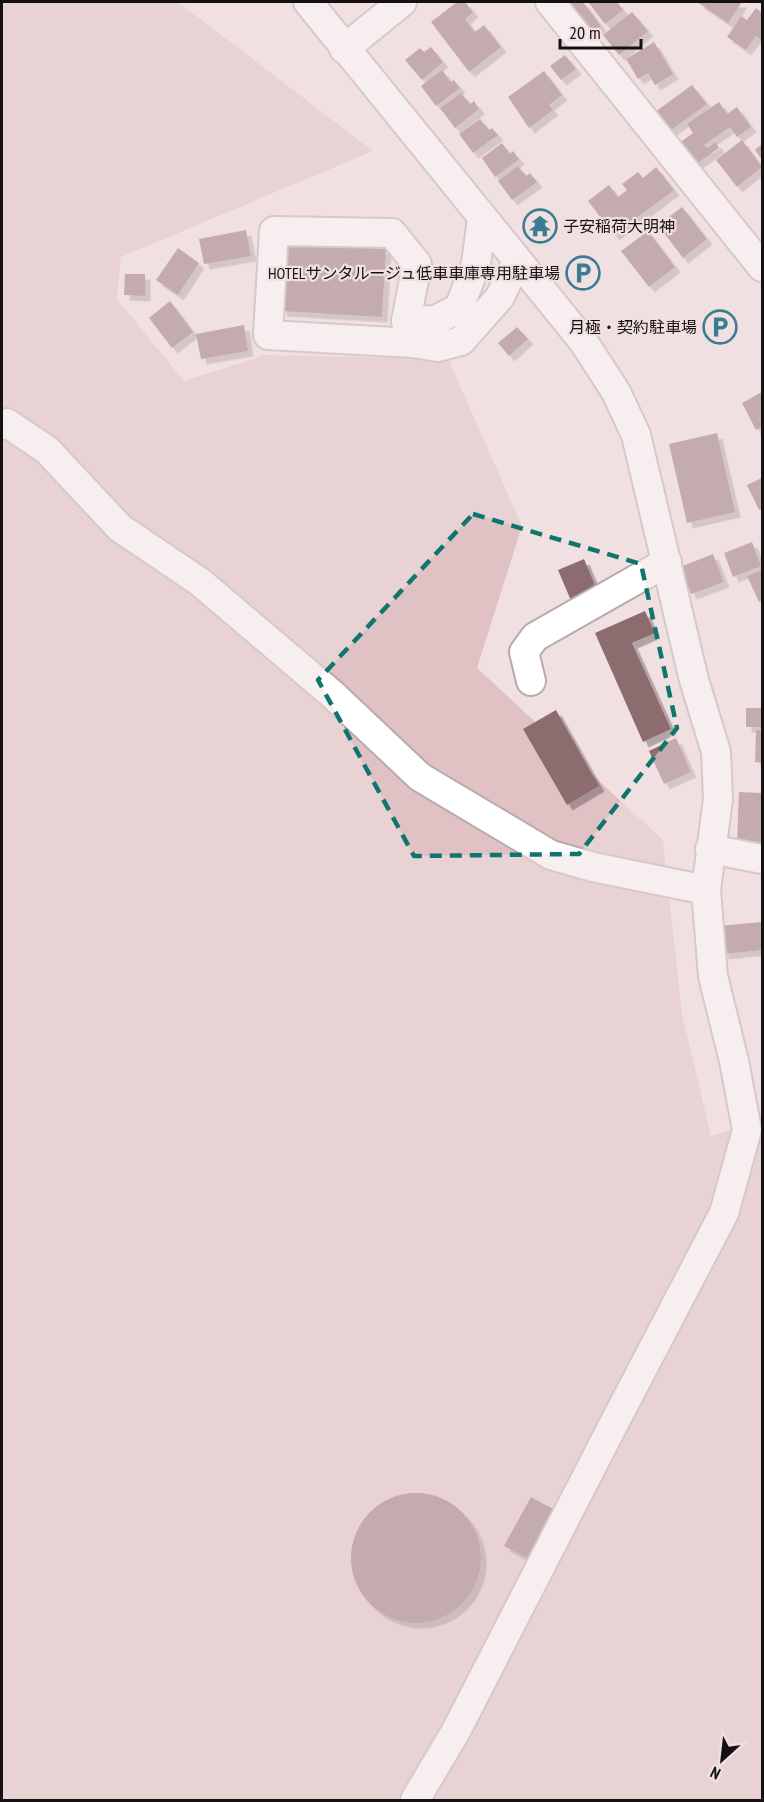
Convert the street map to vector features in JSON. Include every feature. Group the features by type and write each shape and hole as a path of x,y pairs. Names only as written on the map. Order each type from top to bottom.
{"street":[{"path":"344,49 402,2"},
{"path":"550,2 762,267"},
{"path":"320,6 344,49 583,341 616,392 636,435 694,680 716,752 718,799 706,891 713,976 734,1061 747,1130 724,1213 456,1731 415,1800"},
{"path":"409,332 417,264 392,233 274,231 268,335 409,332 459,308 476,264 482,218"},
{"path":"409,332 438,347 462,341 500,297 517,261"},
{"path":"2,425 8,423 47,450 120,528 200,582 332,694 420,777 551,855 593,867 706,891"},
{"path":"531,681 524,652 535,637 667,562"},
{"path":"710,849 762,859"}],"highlighted area":[{"path":"473,514 641,564 677,728 579,854 414,856 318,680"}],"shaded area":[{"path":"2,2 178,2 373,151 121,257 117,299 184,381 265,355 448,359 522,526 477,668 663,840 682,1014 711,1136 762,1120 762,1800 2,1800"}],"building":[{"path":"457,2 465,2 473,12 465,19 475,32 484,25 501,47 469,72 431,22"},
{"path":"564,2 583,2 601,26 586,37"},
{"path":"588,2 617,2 623,10 605,24"},
{"path":"697,2 742,2 728,23"},
{"path":"756,8 762,13 762,41 756,36 746,50 727,37 741,16 747,20"},
{"path":"632,12 648,31 619,55 603,35"},
{"path":"654,42 673,74 655,85 648,73 638,79 626,59"},
{"path":"431,47 443,62 422,80 405,60 420,48 424,52"},
{"path":"565,55 576,69 561,80 550,66"},
{"path":"442,70 451,82 454,80 460,88 436,106 421,86"},
{"path":"544,71 562,95 549,105 553,110 529,128 508,97"},
{"path":"692,85 707,104 670,131 655,112"},
{"path":"461,93 470,104 474,101 479,109 455,128 440,108"},
{"path":"719,102 727,114 737,107 751,127 737,137 730,127 704,145 707,148 716,142 719,148 693,166 678,144 693,133 687,124"},
{"path":"480,119 489,130 492,128 498,135 473,153 459,134"},
{"path":"742,140 762,167 737,187 716,160"},
{"path":"502,143 510,154 513,151 519,159 495,177 482,158"},
{"path":"762,144 762,160 755,150"},
{"path":"518,166 526,176 530,173 537,182 512,200 498,181"},
{"path":"656,167 674,190 614,235 588,201 609,185 618,197 627,190 622,184 638,172 643,178"},
{"path":"682,207 707,239 683,258 658,225"},
{"path":"246,230 251,256 204,264 199,239"},
{"path":"648,231 675,267 649,287 621,251"},
{"path":"285,243 386,249 382,317 281,311"},
{"path":"178,248 199,263 178,295 156,280"},
{"path":"125,274 145,274 145,296 124,295"},
{"path":"170,301 193,332 172,348 149,318"},
{"path":"244,325 248,351 201,359 196,334"},
{"path":"517,327 528,339 509,356 498,343"},
{"path":"762,392 762,427 756,430 742,403"},
{"path":"717,433 735,512 687,523 669,444"},
{"path":"762,478 762,509 759,510 747,485"},
{"path":"752,542 761,566 733,577 724,553"},
{"path":"713,554 724,582 691,594 680,567"},
{"path":"584,559 598,592 572,603 558,570"},
{"path":"762,570 762,600 759,602 747,576"},
{"path":"645,611 655,633 632,643 671,729 643,742 595,633"},
{"path":"746,708 762,708 762,727 746,727"},
{"path":"556,710 599,786 567,805 523,729"},
{"path":"756,730 762,731 762,763 755,762"},
{"path":"676,738 691,772 664,784 649,751"},
{"path":"739,792 762,793 762,844 737,843"},
{"path":"762,922 762,950 723,954 720,926"},
{"path":"416,1493 441,1498 462,1512 476,1533 481,1558 476,1583 462,1604 441,1618 416,1623 391,1618 370,1604 356,1583 351,1558 356,1533 370,1512 391,1498"},
{"path":"531,1497 557,1511 531,1560 504,1546"}],"place":[{"name":"子安稲荷大明神","path":"540,226"},
{"name":"HOTELサンタルージュ低車車庫専用駐車場","path":"583,273"},
{"name":"月極・契約駐車場","path":"720,327"}]}
